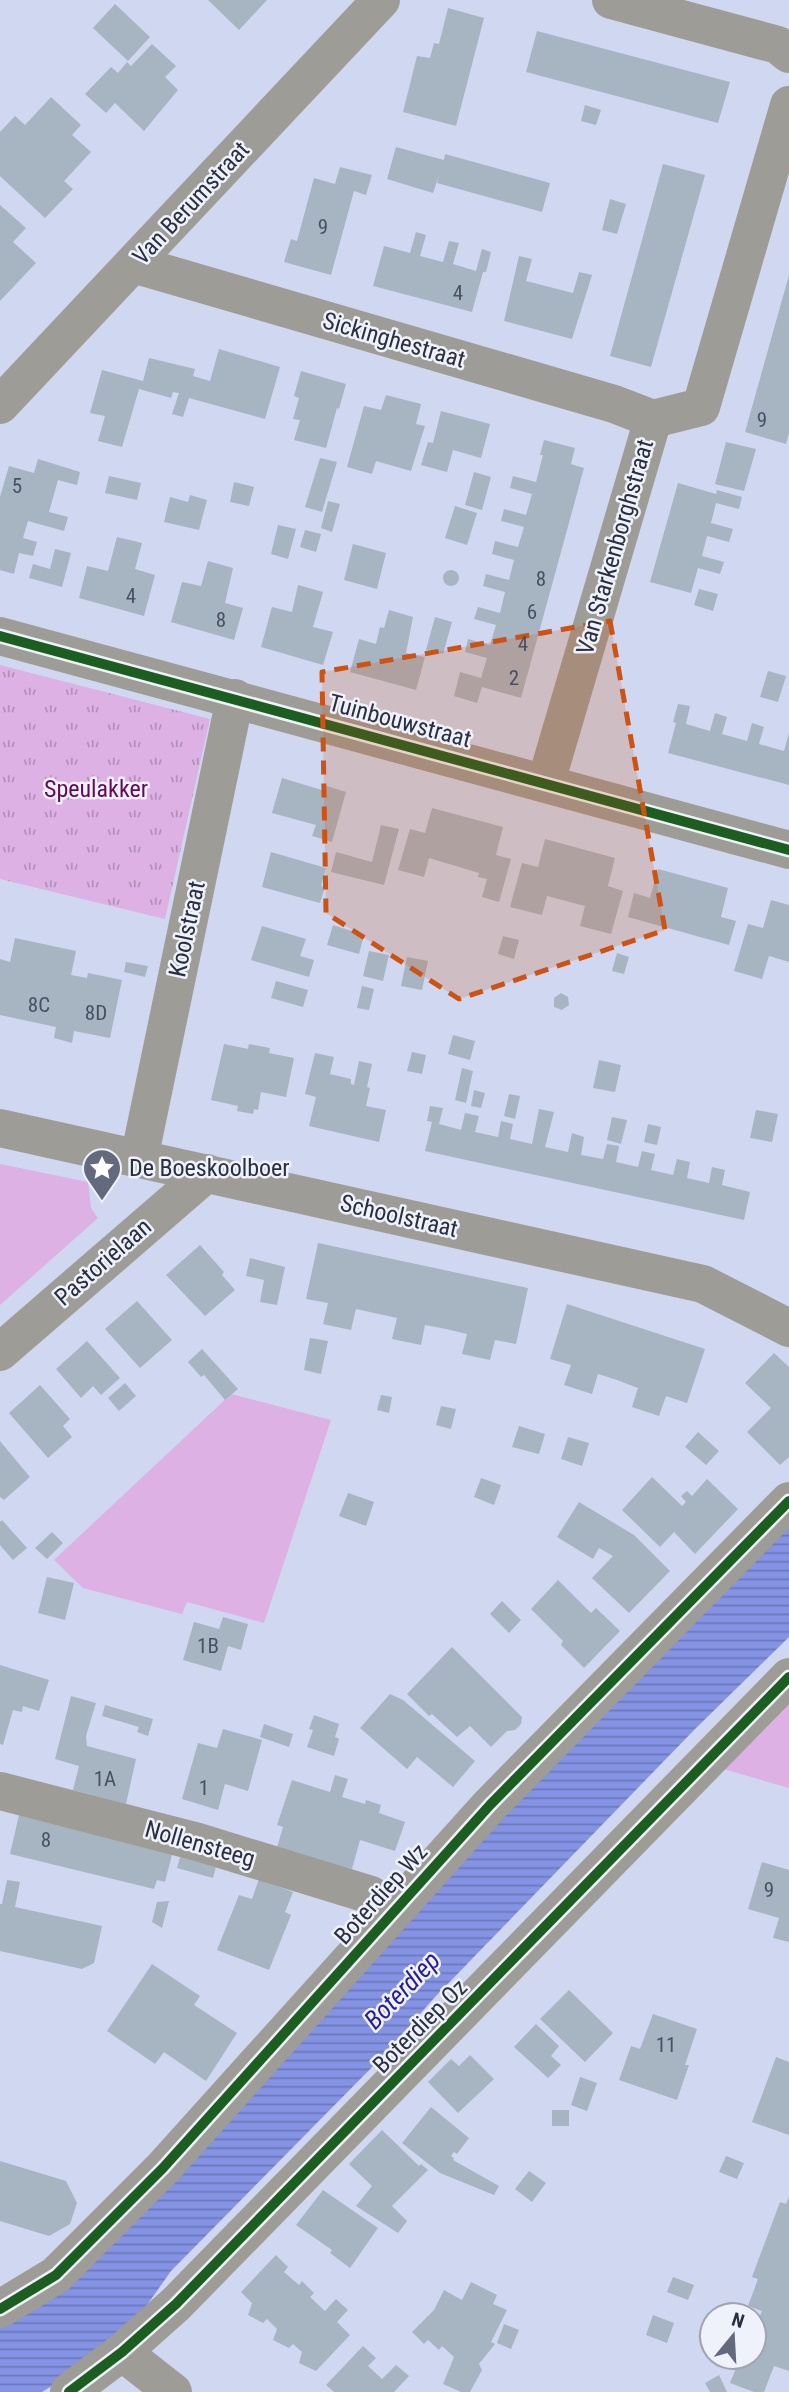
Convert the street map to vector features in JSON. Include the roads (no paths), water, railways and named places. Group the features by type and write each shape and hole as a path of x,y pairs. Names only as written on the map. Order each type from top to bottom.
{"street":[{"name":"Van Berumstraat","path":"0,405 381,0"},
{"path":"611,0 778,45 789,54"},
{"name":"Van Starkenborghstraat","path":"546,782 653,419 701,407 789,105"},
{"name":"Sickinghestraat","path":"133,264 614,404 653,419"},
{"name":"Tuinbouwstraat","path":"0,636 789,850"},
{"name":"Koolstraat","path":"139,1159 235,698"},
{"name":"Schoolstraat","path":"0,1128 703,1283 789,1328"},
{"name":"Pastorielaan","path":"0,1352 207,1172"},
{"name":"Boterdiep Wz","path":"0,2309 56,2275 163,2168 490,1805 789,1501"},
{"name":"Boterdiep Oz","path":"69,2392 122,2352 176,2304 789,1677"},
{"name":"Nollensteeg","path":"0,1791 198,1842 318,1878 371,1895 393,1912"},
{"path":"122,2352 173,2392"}],"water":[{"name":"Boterdiep","path":"789,1523 789,1637 695,1729 435,1997 380,2059 171,2271 147,2305 74,2372 42,2392 0,2392 0,2325"}],"place":[{"name":"De Boeskoolboer","path":"102,1202"}],"park label":[{"name":"Speulakker","path":"96,789"}]}
